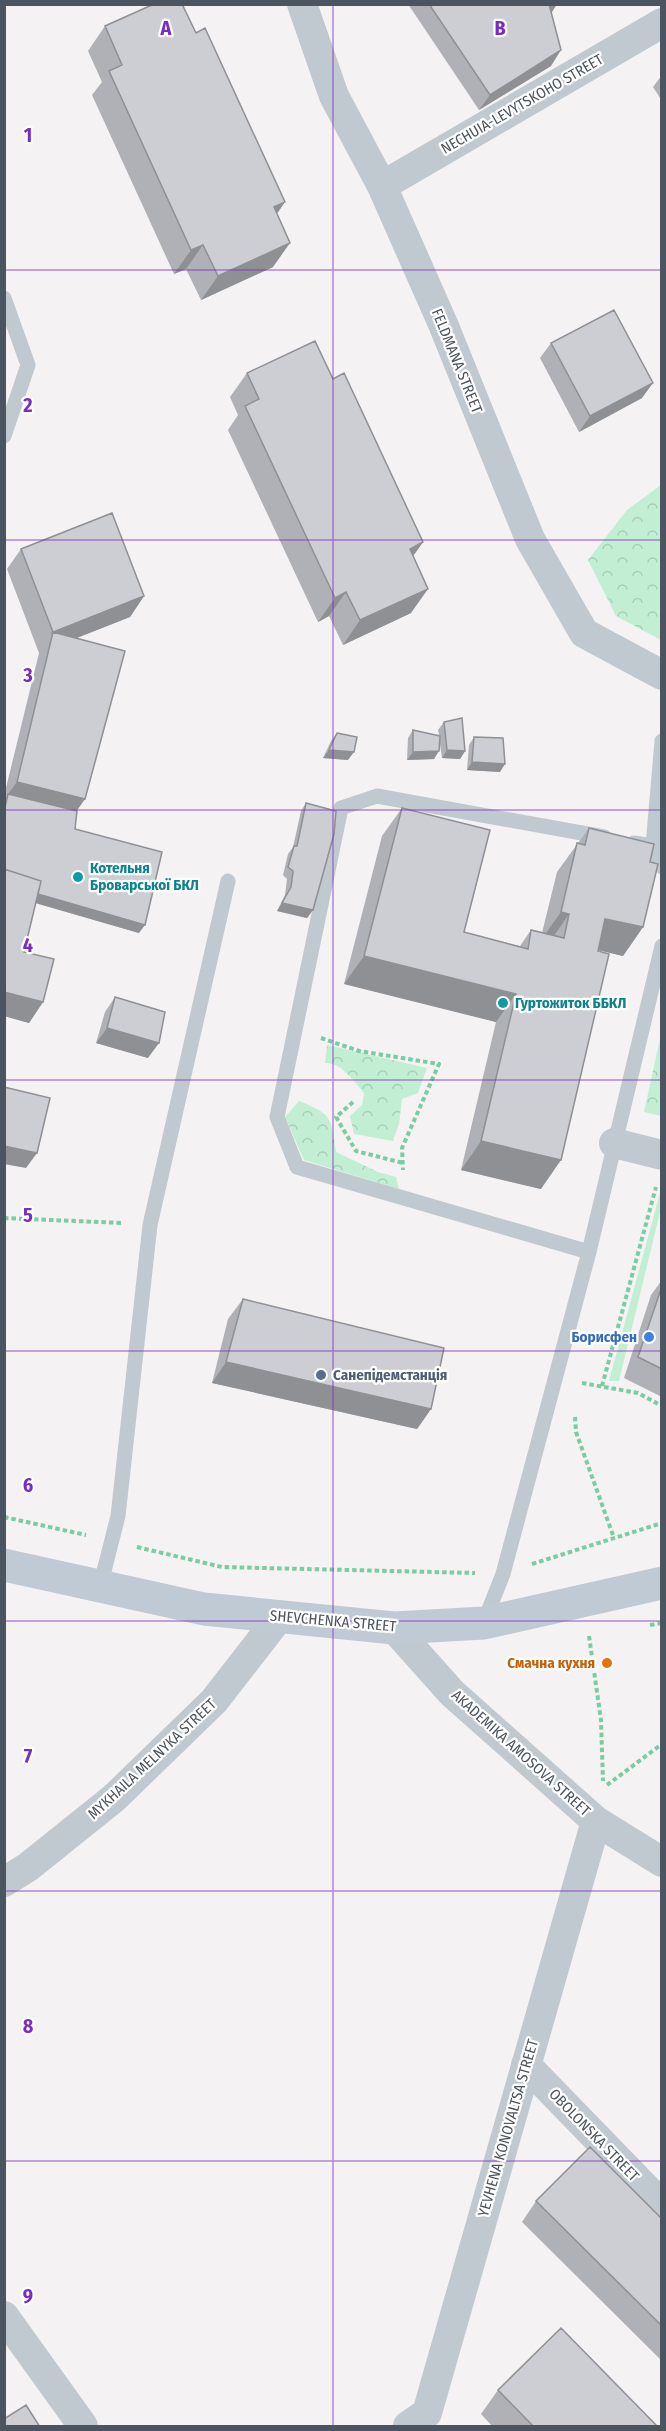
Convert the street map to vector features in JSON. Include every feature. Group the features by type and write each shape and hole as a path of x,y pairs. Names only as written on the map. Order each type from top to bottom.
{"street":[{"name":"FELDMANA STREET","path":"302,4 334,96 382,186 443,324 530,539 584,633 662,675"},
{"name":"NECHUIA-LEVYTSKOHO STREET","path":"382,186 662,23"},
{"path":"614,1143 659,1169"},
{"name":"SHEVCHENKA STREET","path":"4,1565 204,1609 394,1628 484,1623 662,1582"},
{"name":"MYKHAILA MELNYKA STREET","path":"4,1882 28,1867 122,1790 214,1701 280,1616"},
{"name":"AKADEMIKA AMOSOVA STREET","path":"394,1628 452,1693 596,1821 662,1862"},
{"name":"YEVHENA KONOVALTSA STREET","path":"425,2422 596,1821"},
{"name":"OBOLONSKA STREET","path":"526,2065 662,2205"},
{"path":"4,2316 83,2427"}],"lane":[{"path":"4,298 28,365 4,436"},
{"path":"662,741 653,846 662,867"},
{"path":"589,1252 297,1167 277,1118 341,808 376,796 653,846"},
{"path":"100,1587 118,1516 150,1225 228,881"},
{"path":"484,1623 503,1574 589,1252 662,946"}],"path":[{"path":"295,1029 359,1052 439,1064 402,1148 403,1198"},
{"path":"353,1102 336,1117 356,1150 403,1163"},
{"path":"602,1386 659,1169"},
{"path":"4,1218 150,1225"},
{"path":"571,1381 638,1393 662,1407"},
{"path":"574,1412 576,1432 614,1538"},
{"path":"4,1517 222,1567 503,1574 662,1522"},
{"path":"581,1637 591,1635 601,1720 604,1788"},
{"path":"604,1788 662,1744"},
{"path":"594,1782 604,1788"}],"green space":[{"path":"661,485 661,640 616,616 588,560 627,510"},
{"path":"661,1034 661,1116 644,1112"},
{"path":"327,1045 427,1068 418,1093 402,1099 399,1124 393,1141 354,1134 350,1116 362,1105 364,1093 342,1069 325,1063"},
{"path":"299,1101 318,1110 328,1118 333,1131 336,1152 378,1172 396,1177 399,1189 304,1160 285,1117"},
{"path":"661,1189 661,1208 619,1381 609,1381"}],"building":[{"path":"154,4 182,4 196,33 205,28 285,202 274,207 290,243 218,276 203,245 191,250 109,71 122,65 105,26"},
{"path":"429,4 549,4 561,50 490,95"},
{"path":"614,310 653,383 590,416 551,343"},
{"path":"315,341 333,379 344,373 423,542 410,549 428,589 360,620 346,592 335,598 245,406 259,399 247,373"},
{"path":"112,513 144,596 53,632 21,549"},
{"path":"53,632 125,651 85,799 17,782"},
{"path":"462,718 465,751 447,750 444,722"},
{"path":"413,730 440,736 439,751 413,752"},
{"path":"337,733 357,737 354,752 329,750"},
{"path":"474,737 503,738 505,764 472,762"},
{"name":"Котельня Броварської БКЛ","path":"8,794 77,811 75,829 162,852 145,925 38,894 41,881 4,869 4,812"},
{"path":"306,803 336,811 334,834 313,910 282,903 291,887 293,871 288,867 294,846 297,846"},
{"name":"Гуртожиток ББКЛ","path":"402,808 490,830 464,932 528,949 531,930 564,938 569,914 561,912 577,843 585,845 589,828 654,844 650,862 658,864 643,927 605,919 598,951 609,954 561,1160 481,1141 516,994 364,956"},
{"path":"4,869 41,881 24,952 54,959 43,1002 4,992"},
{"path":"115,997 165,1012 159,1043 107,1028"},
{"path":"4,1087 50,1098 37,1153 4,1146"},
{"path":"662,1286 662,1369 638,1357"},
{"name":"Санепідемстанція","path":"243,1299 444,1348 431,1409 226,1362"},
{"path":"590,2147 662,2219 662,2326 536,2201"},
{"path":"561,2328 658,2427 534,2427 498,2390"},
{"path":"26,2405 40,2427 4,2427 4,2419"}],"place":[{"name":"Котельня Броварської БКЛ","path":"78,877"},
{"name":"Гуртожиток ББКЛ","path":"503,1003"},
{"name":"Борисфен","path":"649,1337"},
{"name":"Санепідемстанція","path":"321,1375"},
{"name":"Смачна кухня","path":"607,1663"}]}
